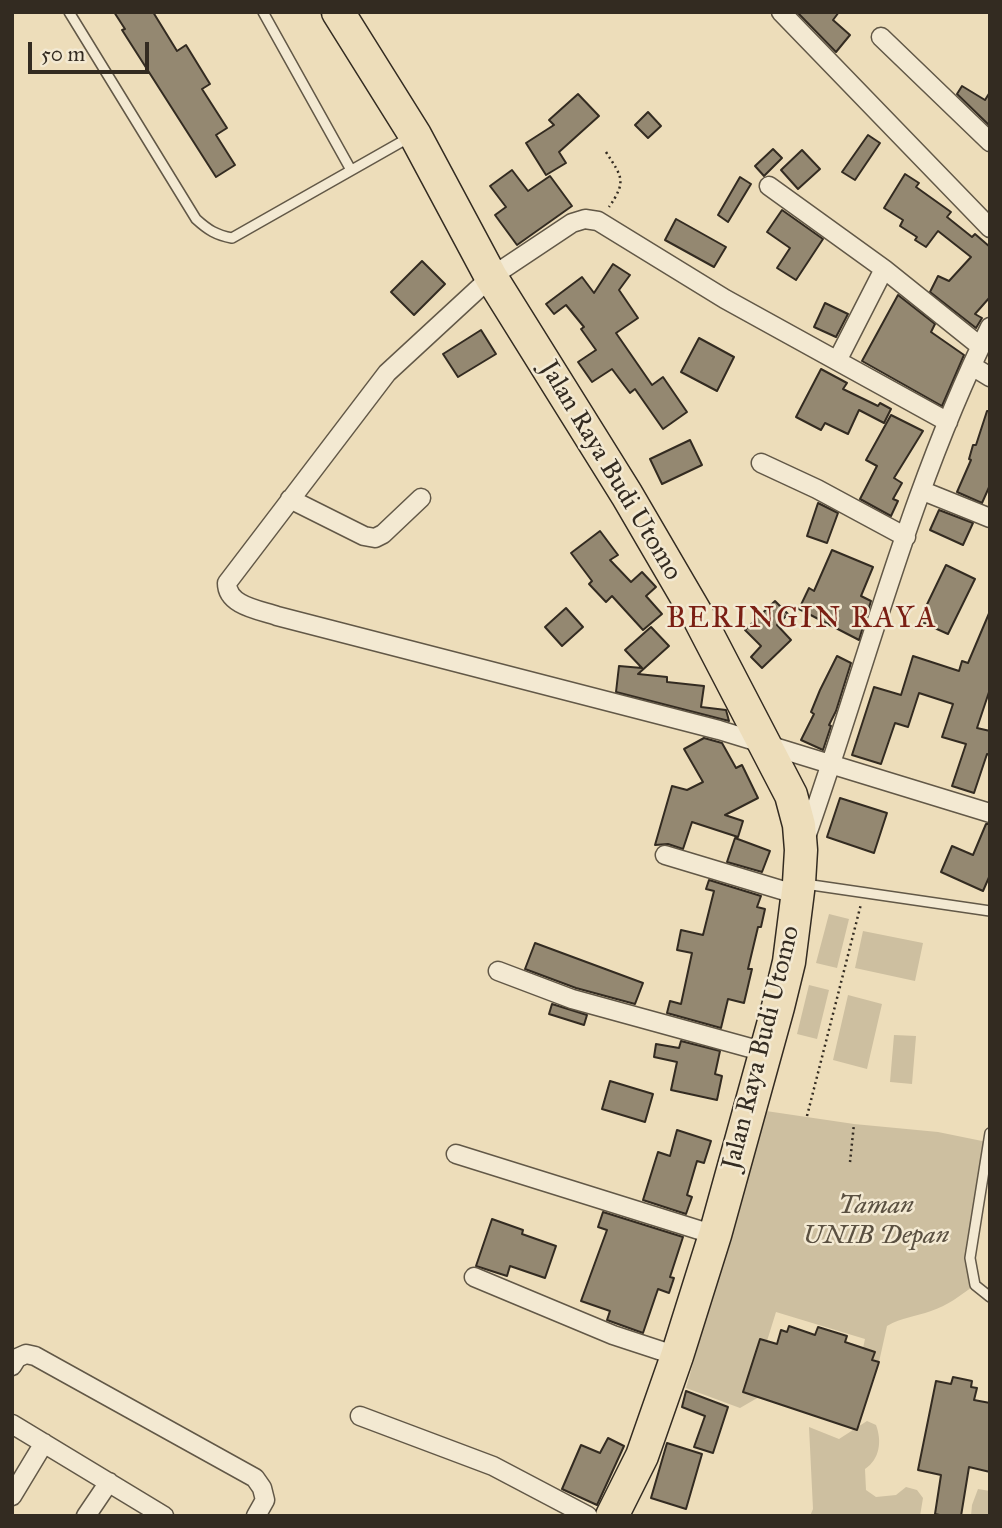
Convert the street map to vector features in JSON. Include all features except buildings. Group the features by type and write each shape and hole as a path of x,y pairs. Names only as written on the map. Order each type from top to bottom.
{"highway":[{"name":"Jalan Raya Budi Utomo","path":"347,16 492,277 634,506 700,620 791,795 799,825 799,889 789,962 765,1052 715,1235 677,1356 642,1456 612,1516"}],"street":[{"path":"781,12 990,228"},
{"path":"881,37 990,142"},
{"path":"769,186 884,269 981,346"},
{"path":"948,422 725,299 598,221 585,219 572,223 492,277 387,373 227,583 227,592 232,599 277,616 719,730 990,813"},
{"path":"837,361 884,269"},
{"path":"801,850 906,537 948,422 990,327"},
{"path":"972,366 990,377"},
{"path":"761,463 817,489 906,537"},
{"path":"923,491 990,518"},
{"path":"290,499 364,536 375,538 383,534 421,498"},
{"path":"665,855 799,889"},
{"path":"498,971 572,999 765,1052"},
{"path":"456,1154 715,1235"},
{"path":"474,1277 613,1335 677,1356"},
{"path":"12,1366 18,1358 26,1354 35,1356 255,1478 262,1488 265,1500 256,1516"},
{"path":"360,1416 493,1466 587,1516"},
{"path":"12,1424 164,1516"},
{"path":"12,1496 44,1443"},
{"path":"86,1516 108,1482"}],"lane":[{"path":"69,12 196,219 211,232 232,237 415,135"},
{"path":"264,12 351,170"},
{"path":"799,889 864,894 990,911"},
{"path":"990,1133 970,1258 975,1285 990,1297"}],"path":[{"path":"598,221 620,191 621,183 621,176 606,152"},
{"path":"807,1116 864,894"},
{"path":"850,1162 854,1124"}],"green space":[{"path":"829,914 849,919 837,968 816,963"},
{"path":"863,931 923,943 915,981 855,968"},
{"path":"809,985 829,990 817,1039 797,1034"},
{"path":"848,995 882,1004 867,1069 833,1060"},
{"path":"894,1035 916,1036 912,1084 890,1082"},
{"name":"Taman UNIB Depan","path":"766,1111 854,1124 938,1132 987,1142 970,1258 975,1285 943,1306 887,1326 879,1362 872,1360 875,1352 863,1348 865,1339 776,1312 767,1341 759,1397 740,1408 686,1388"},
{"path":"867,1421 876,1425 879,1443 877,1455 865,1469 866,1490 876,1497 896,1495 906,1487 917,1490 923,1498 920,1516 810,1516 813,1509 809,1427 839,1439"},
{"path":"978,1489 990,1491 990,1516 971,1516"}],"district":[{"name":"BERINGIN RAYA","path":"802,620"}]}
